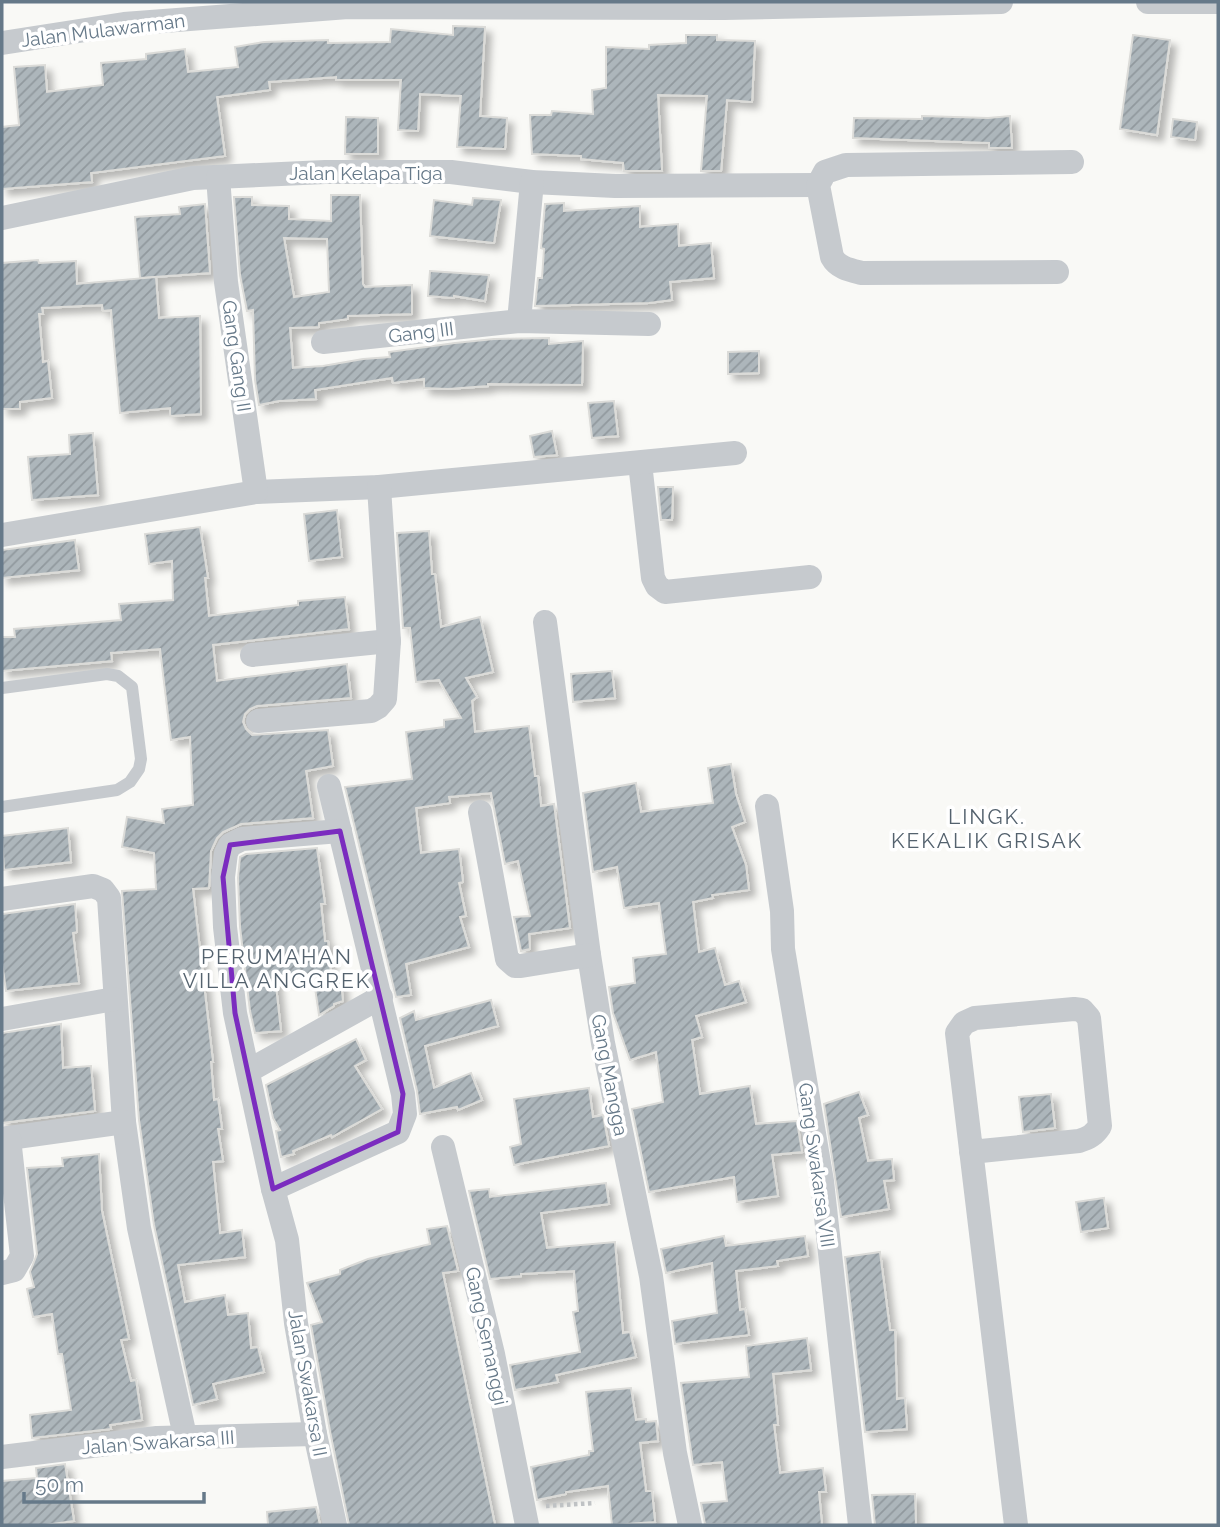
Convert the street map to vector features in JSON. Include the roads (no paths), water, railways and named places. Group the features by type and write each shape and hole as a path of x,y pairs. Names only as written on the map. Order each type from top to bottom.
{"street":[{"name":"Jalan Mulawarman","path":"2,43 124,24 180,11 381,6 724,8 1001,2"},
{"path":"1148,2 1218,2"},
{"path":"1056,272 862,273 840,267 832,257 818,185 825,172 846,165 1072,162"},
{"name":"Jalan Kelapa Tiga","path":"2,218 193,178 401,171 451,172 532,183 615,186 818,185"},
{"name":"Gang Gang II","path":"218,177 226,282 256,492"},
{"path":"519,321 532,183"},
{"name":"Gang III","path":"323,342 519,321 649,324"},
{"path":"2,535 256,492 379,487 735,453"},
{"path":"640,463 653,578 657,586 665,592 810,577"},
{"path":"258,721 371,711 378,707 387,693 389,641 379,487"},
{"name":"Gang Mangga","path":"544,622 605,1056 651,1276 675,1453 690,1525"},
{"path":"252,655 389,641"},
{"path":"273,1189 398,1132 405,1114 381,997 329,786"},
{"name":"Gang Swakarsa VIII","path":"767,806 782,911 783,949 822,1181 860,1525"},
{"path":"480,812 507,959 521,966 589,956"},
{"name":"Jalan Swakarsa II","path":"335,1525 315,1434 296,1323 287,1240 273,1189 235,1013 225,927 223,877 226,853 230,845 242,839 277,834 340,831"},
{"path":"2,899 93,886 103,890 108,898 124,1122 139,1228 185,1436"},
{"path":"248,1070 381,997"},
{"path":"2,1019 114,999"},
{"path":"971,1152 1079,1140 1089,1138 1095,1133 1100,1125 1088,1018 1082,1010 975,1018 964,1023 957,1033 971,1152 1016,1525"},
{"path":"2,1273 14,1270 22,1256 5,1139 124,1122"},
{"name":"Gang Semanggi","path":"443,1147 494,1354 526,1516"},
{"name":"Jalan Swakarsa III","path":"2,1457 185,1436 315,1434"}],"lane":[{"path":"2,688 101,674 118,676 132,687 141,759 134,778 117,790 2,807"}],"district":[{"name":"LINGK. KEKALIK GRISAK","path":"987,828"},
{"name":"PERUMAHAN VILLA ANGGREK","path":"277,968"}]}
